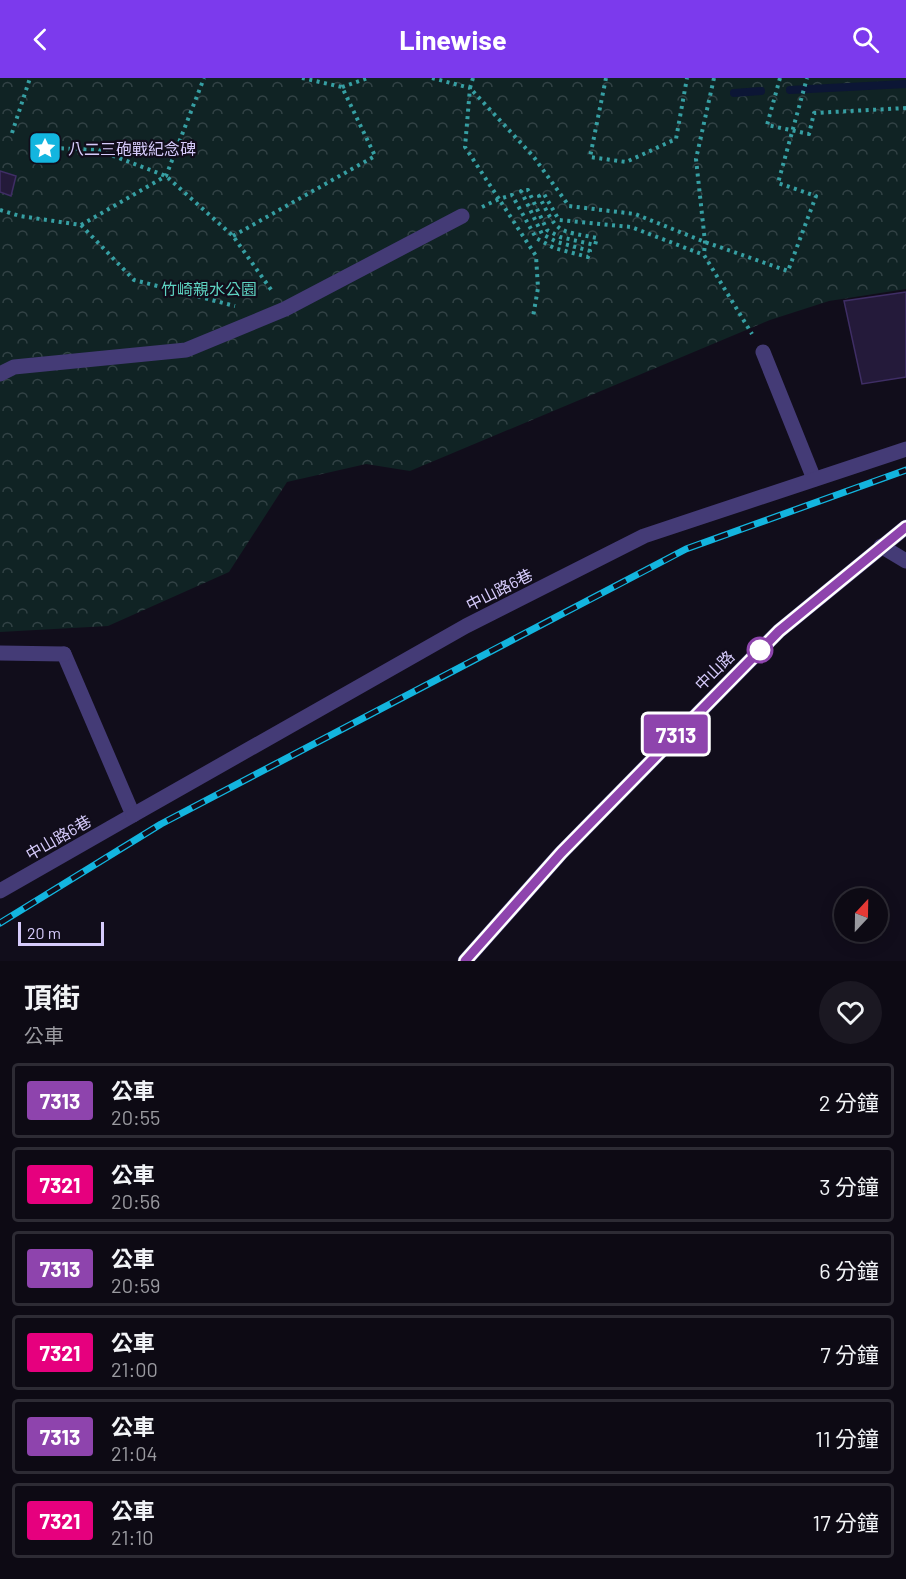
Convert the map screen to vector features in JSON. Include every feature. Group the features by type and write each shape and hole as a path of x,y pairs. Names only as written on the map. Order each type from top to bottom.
{"street":[{"path":"0,374 7,365 186,350 278,312 462,216"},
{"path":"763,352 814,479"},
{"name":"中山路6巷","path":"0,891 466,626 644,536 906,449"},
{"name":"中山路","path":"465,961 561,853 779,631 906,527"},
{"path":"881,546 906,561"},
{"path":"0,653 64,654 133,815"}],"path":[{"path":"12,133 30,78"},
{"path":"81,225 165,176 204,78"},
{"path":"302,78 342,87 368,78"},
{"path":"432,78 471,88 533,156 569,206 635,214 705,242 788,271 816,196 778,183 807,78"},
{"path":"473,78 465,147 536,256 538,288 533,317"},
{"path":"606,78 590,157 626,162 676,139 687,78"},
{"path":"714,78 696,159 705,242 704,255 763,352"},
{"path":"780,78 767,125 792,131 809,134 814,113 906,108"},
{"path":"233,236 375,156 342,87"},
{"path":"31,147 98,150 165,176 233,236 278,312"},
{"path":"462,216 512,195 536,238 554,248 588,257 590,251 557,242 542,234 521,191 528,190 547,230 560,237 595,245 597,238 563,231 553,224 539,196 544,194 559,220 631,227 704,255"},
{"path":"0,210 20,216 81,225 134,280 278,312"}],"green space":[{"name":"竹崎親水公園","path":"0,78 906,78 906,289 829,301 770,320 410,471 366,464 287,482 229,572 108,626 0,632"}],"building":[{"path":"0,171 16,176 11,196 0,192"},
{"path":"906,292 906,377 862,384 844,301"}],"waterway":[{"path":"790,90 906,84"},
{"path":"734,93 761,91"}],"railway":[{"path":"0,923 161,824 686,549 906,470"}],"bus line":[{"name":"7313","path":"465,961 561,853 779,631 906,527"}],"place":[{"name":"八二三砲戰紀念碑","path":"45,148"}]}
